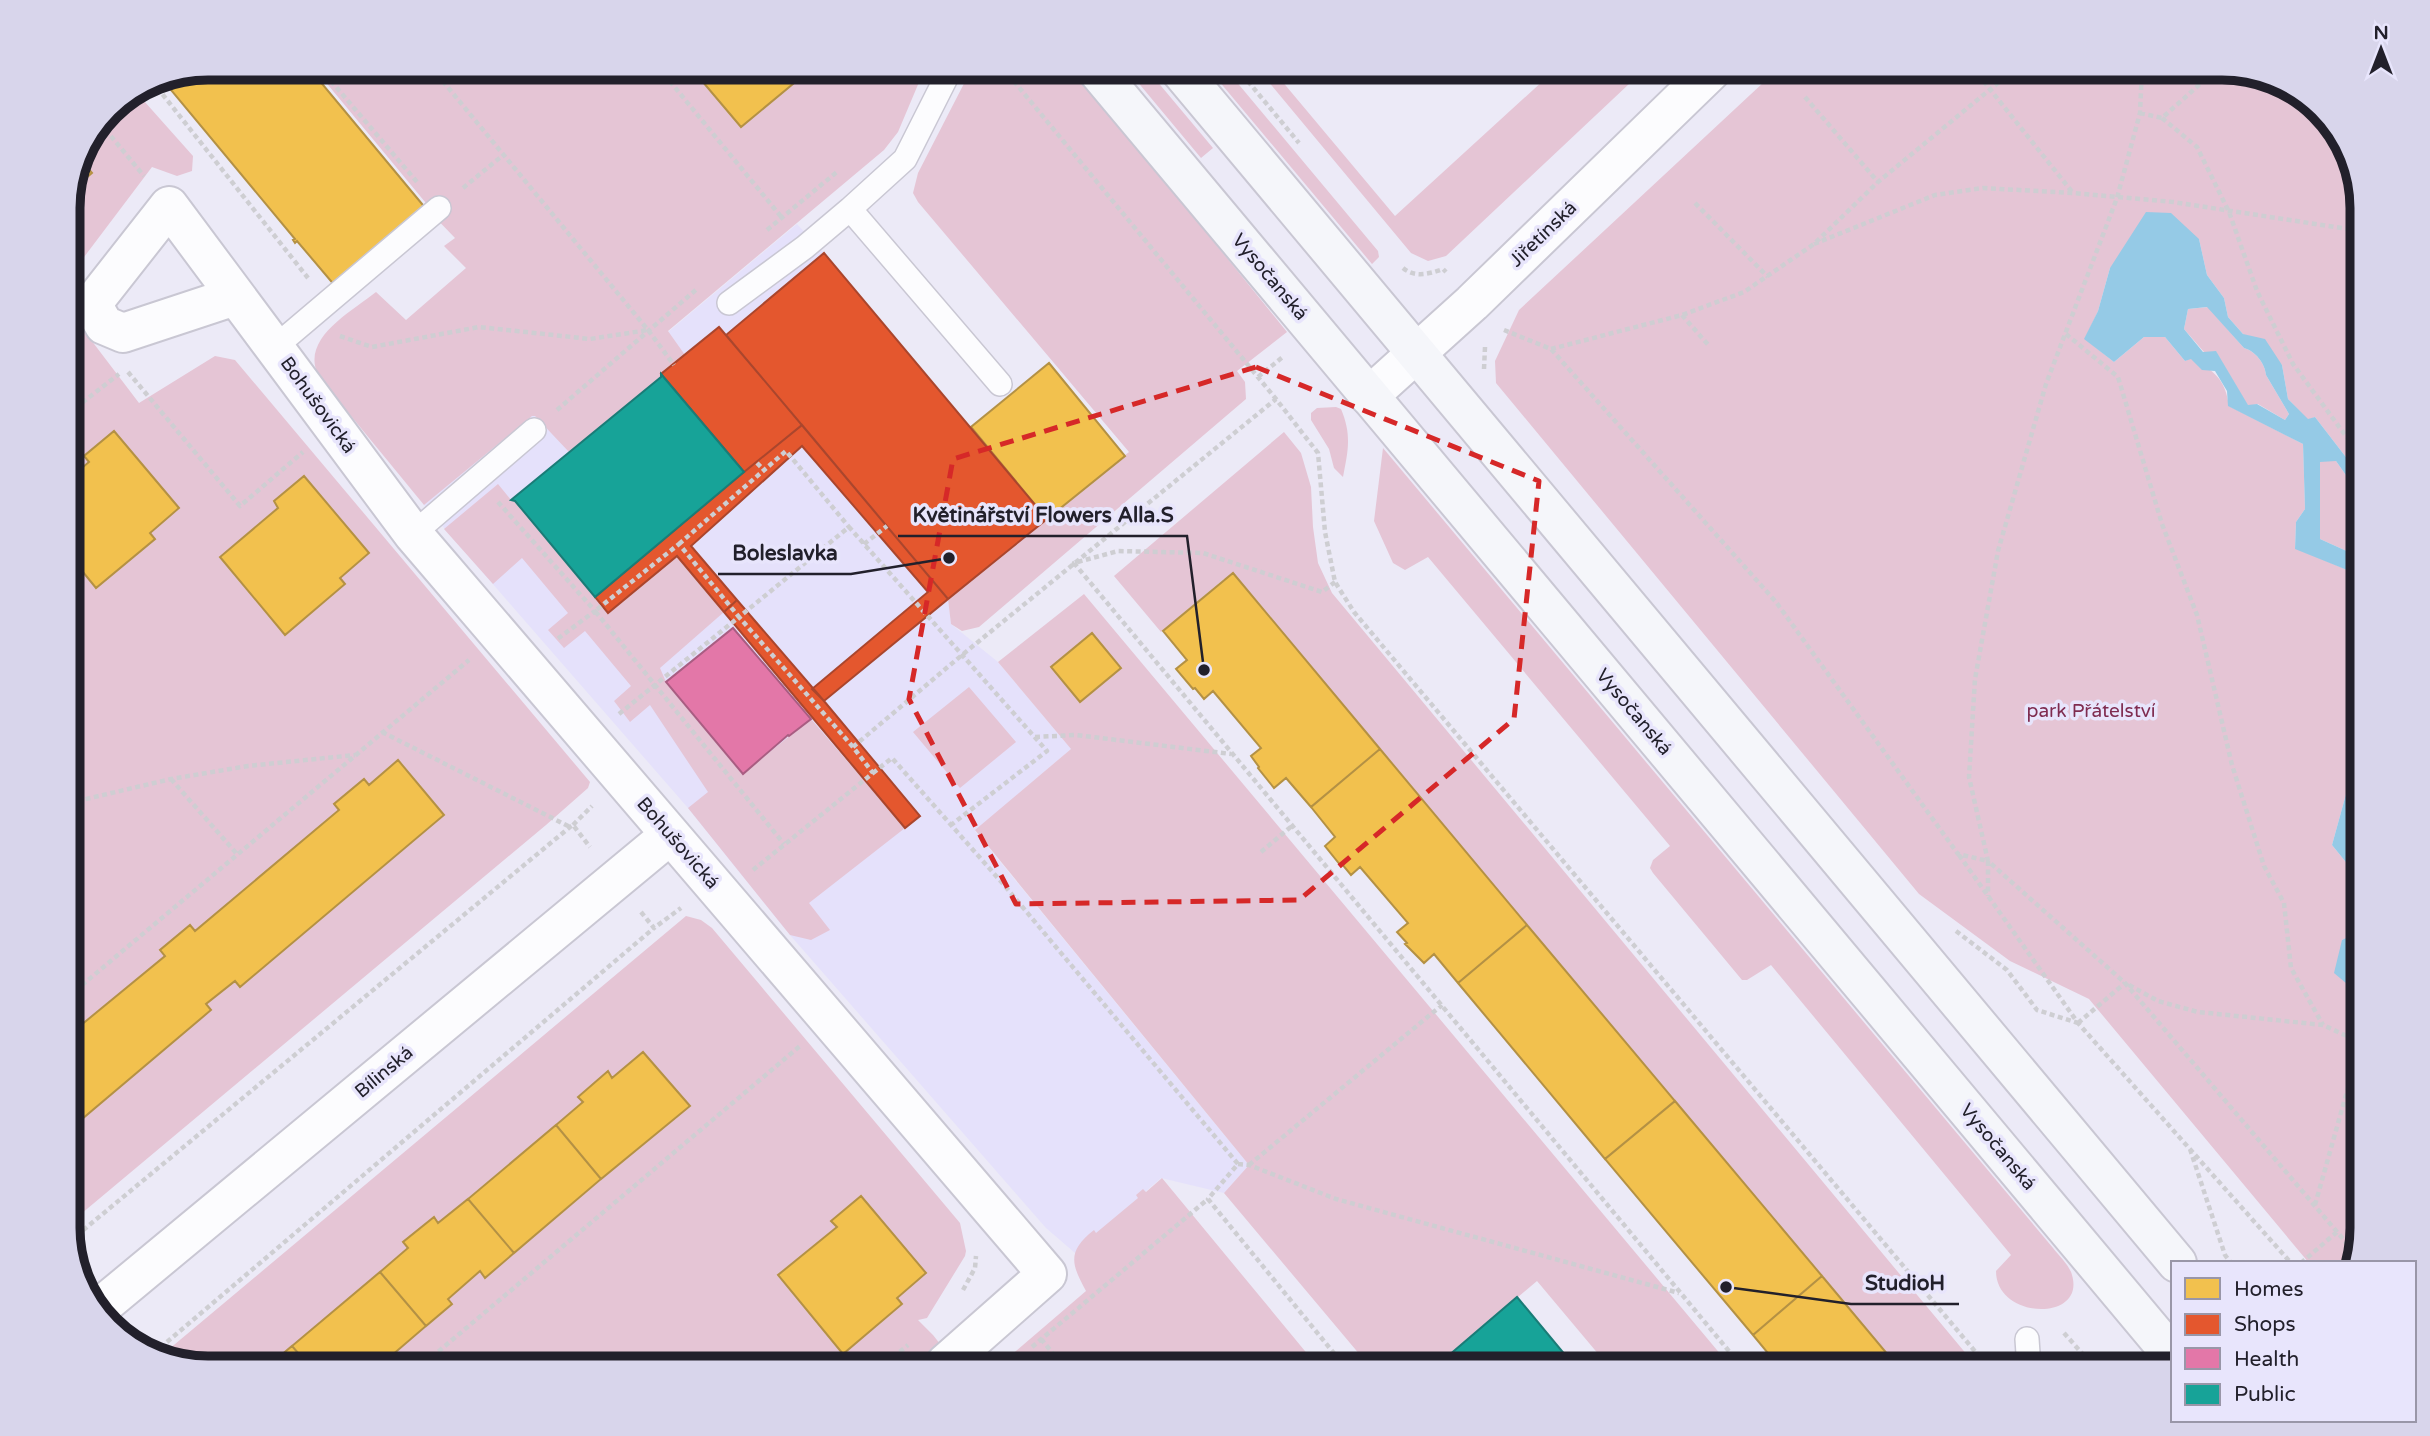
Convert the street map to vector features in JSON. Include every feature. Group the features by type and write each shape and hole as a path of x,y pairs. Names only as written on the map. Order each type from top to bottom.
{"main road":[{"name":"Vysočanská","path":"1104,80 2171,1354"},
{"path":"1188,80 2175,1261"}],"street":[{"name":"Jiřetínská","path":"1369,396 1472,303 1702,80"},
{"path":"169,206 92,304 104,325 123,333 235,296"},
{"name":"Bohušovická","path":"169,206 235,296 289,335 412,534 1047,1274 954,1356"},
{"name":"Bílinská","path":"104,1302 670,835"}],"lane":[{"path":"729,303 805,247 905,159 945,80"},
{"path":"289,335 439,208"},
{"path":"850,209 1000,384"},
{"path":"412,534 478,480 534,429"},
{"path":"2026,1339 2028,1356"}],"path":[{"path":"330,80 439,208 502,156"},
{"path":"441,80 674,365"},
{"path":"669,80 805,247"},
{"path":"1013,80 1318,453 1325,532 1335,582 1354,612 1979,1356"},
{"path":"1982,80 2073,193"},
{"path":"1551,349 1682,315 1744,292 1814,244 1878,182 2000,80"},
{"path":"1987,896 1987,861 1969,778 1975,679 1998,551 2046,384 2117,198 2140,113 2141,80"},
{"path":"2162,118 2205,80"},
{"path":"159,90 328,303"},
{"path":"1805,97 1878,182"},
{"path":"2140,113 2162,118 2197,147 2229,212 2257,292 2293,364 2349,441"},
{"path":"106,131 169,206"},
{"path":"761,235 844,165"},
{"path":"1814,244 1936,195 1983,188 2173,202 2349,229"},
{"path":"1695,203 1768,277"},
{"path":"1398,262 1406,272 1425,275 1443,269 1450,277"},
{"path":"534,429 700,287"},
{"path":"1682,315 1710,347"},
{"path":"289,335 372,347 479,327 590,339 648,330"},
{"path":"1503,330 1551,349 1776,602 2078,1023 2289,1261"},
{"path":"2066,334 2118,377 2162,524 2197,615 2232,765 2264,866 2284,903 2291,968 2323,1025"},
{"path":"1258,377 1287,353"},
{"path":"81,404 125,369 138,366"},
{"path":"125,369 240,506 304,451"},
{"path":"853,747 1276,399"},
{"path":"595,611 679,544 786,451 849,527 1047,751 951,825"},
{"path":"757,463 764,470"},
{"path":"478,480 595,611 784,844"},
{"path":"864,544 887,526"},
{"path":"590,740 849,527"},
{"path":"679,544 873,773"},
{"path":"1074,563 1118,551 1203,553 1322,592 1335,582"},
{"path":"1074,563 1733,1356"},
{"path":"81,986 499,635"},
{"path":"382,732 571,826 654,928"},
{"path":"1035,737 1076,735 1232,754"},
{"path":"81,800 171,779 248,766 356,755"},
{"path":"161,1347 654,928 689,901 710,907 892,758 1013,895 1238,1164 1249,1165 1336,1199 1681,1294"},
{"path":"171,779 237,854"},
{"path":"81,1232 597,802"},
{"path":"1261,852 1293,825"},
{"path":"1958,854 1987,861 2125,983 2348,1245"},
{"path":"2007,971 2037,1010 2078,1023"},
{"path":"2125,983 2158,1002 2198,1012 2323,1025 2350,1036"},
{"path":"2078,1023 2125,983"},
{"path":"1249,1165 1442,1005"},
{"path":"433,1356 830,1020"},
{"path":"2315,1206 2350,1081"},
{"path":"2189,1147 2225,1255 2230,1261"},
{"path":"1024,1353 1208,1199 1238,1164"},
{"path":"1208,1199 1336,1356"},
{"path":"2303,1261 2337,1232"},
{"path":"2064,1333 2084,1356"},
{"path":"1041,1339 1055,1356"},
{"path":"894,1356 911,1342"}],"highlighted area":[{"path":"1256,367 1539,481 1514,719 1299,900 1016,904 909,699 953,459"}],"shaded area":[{"path":"797,224 1047,519 948,599 951,624 998,662 1071,749 975,831 1249,1165 1224,1193 1161,1178 1075,1253 1046,1228 790,935 688,808 424,505 532,416 563,444 680,349 668,332"}],"green space":[{"path":"324,80 701,80 741,127 796,80 920,80 898,132 884,150 668,331 685,355 660,375 661,377 569,452 532,416 424,505 319,377 315,363 321,339 330,328 376,292 406,320 466,268 444,246 455,238 428,210 430,208"},
{"path":"966,80 1083,80 1287,332 1237,371 1245,382 1246,399 979,627 962,631 951,624 948,599 1129,452 918,202 913,193 918,173"},
{"path":"1136,80 1156,80 1213,148 1201,158"},
{"path":"1218,80 1235,80 1378,251 1379,257 1372,264"},
{"path":"1267,80 1281,80 1395,216 1544,80 1633,80 1446,256 1428,261 1411,253"},
{"name":"park Přátelství","path":"1766,80 2222,80 2271,90 2300,107 2323,130 2343,167 2349,200 2349,461 2315,417 2308,420 2288,399 2282,365 2243,334 2228,317 2224,298 2207,275 2199,239 2110,268 2098,311 2085,339 2114,362 2144,337 2165,337 2185,361 2191,358 2217,376 2225,389 2229,406 2303,444 2305,509 2296,522 2295,548 2349,571 2350,786 2332,845 2350,867 2350,937 2342,940 2350,975 2350,1228 2345,1261 2307,1261 2089,999 2010,961 1919,894 1496,383 1495,361 1519,310"},
{"path":"142,99 193,156 192,171 177,176 152,167 81,261 83,183 92,173 87,167 107,130 124,112"},
{"path":"2208,307 2244,348 2262,362 2266,375 2289,414 2285,420 2258,404 2248,406 2216,352 2204,352 2184,329 2188,309"},
{"path":"81,327 139,403 215,356 235,360 590,782 588,788 546,825 81,1214 81,1120 211,1010 206,1004 235,981 240,986 444,815 399,760 369,785 364,779 334,804 339,810 195,931 190,925 161,950 165,956 81,1025 81,570 96,588 154,539 150,533 179,508 114,431 85,456 89,462 81,469","holes":["304,476 369,553 340,578 344,585 285,634 278,508 274,501"]},
{"path":"1317,408 1341,409 1348,435 1343,477 1334,468 1329,449 1311,420 1311,413"},
{"path":"1284,432 1301,453 1311,487 1318,563 1332,593 1968,1356 1877,1356 1224,579 1161,632 1114,576"},
{"path":"1383,448 2064,1261 2072,1275 2073,1290 2066,1301 2054,1307 2039,1309 2010,1299 2000,1287 1996,1271 2011,1255 1771,965 1747,980 1742,980 1650,868 1653,860 1670,846 1428,557 1405,570 1393,563 1374,521"},
{"path":"2320,461 2336,461 2349,480 2349,552 2320,539"},
{"path":"498,484 511,500 516,501 608,612 677,556 724,612 660,668 666,682 742,774 811,719 905,828 809,903 830,930 811,940 790,935 688,808 708,792 650,705 630,722 614,701 631,686 585,631 564,648 548,630 568,613 522,558 493,584 444,529"},
{"path":"1084,594 1722,1356 1600,1356 1537,1281 1448,1356 1361,1356 1224,1193 1249,1165 975,830 1071,749 998,662","holes":["1052,667 1121,668 1080,702"]},
{"path":"969,687 1016,742 960,788 913,732"},
{"path":"686,916 701,920 712,928 960,1223 966,1251 927,1318 918,1320 950,1356 391,1356 452,1305 448,1299 480,1271 485,1277 689,1106 643,1052 612,1078 607,1072 578,1096 583,1102 438,1223 433,1217 404,1242 408,1248 280,1356 208,1356 169,1349","holes":["861,1196 926,1273 897,1298 902,1304 843,1353 778,1276 837,1227 832,1221"]},
{"path":"1162,1178 1309,1356 1010,1356 1086,1291 1075,1266 1075,1252 1079,1245 1094,1230 1096,1233 1138,1198 1136,1195 1143,1189 1146,1192"}],"water":[{"path":"2146,212 2171,213 2199,239 2207,275 2224,298 2228,317 2243,334 2265,339 2282,365 2288,399 2308,419 2315,417 2349,461 2349,480 2336,461 2320,462 2320,539 2349,552 2349,571 2295,549 2296,522 2305,509 2303,444 2228,406 2227,391 2215,371 2202,370 2191,359 2185,361 2165,337 2144,337 2114,362 2084,339 2098,311 2110,268","holes":["2207,307 2244,348 2262,362 2266,375 2289,414 2285,420 2257,404 2248,405 2216,351 2203,352 2184,329 2188,309"]},
{"path":"2350,786 2350,867 2332,845"},
{"path":"2350,936 2350,986 2334,973 2342,940"}],"building: Homes":[{"path":"208,80 319,80 427,210 336,287 297,241 295,243 295,239 169,87"},
{"path":"701,80 798,80 741,127"},
{"path":"87,167 92,173 84,180"},
{"path":"1049,363 1125,456 1047,519 971,427"},
{"path":"114,431 179,508 150,533 155,539 96,588 81,570 81,469 89,462 84,456"},
{"path":"304,476 369,553 340,578 345,584 285,635 220,557 278,508 274,501"},
{"path":"1233,573 1380,749 1311,807 1286,778 1274,788 1251,756 1261,748 1213,691 1204,699 1176,669 1187,660 1163,631"},
{"path":"1092,633 1121,668 1080,702 1051,667"},
{"path":"1380,749 1527,925 1458,983 1434,954 1424,963 1405,944 1407,943 1397,932 1408,923 1360,867 1351,875 1342,864 1341,866 1325,846 1335,837 1311,807"},
{"path":"398,760 444,815 240,987 235,981 206,1004 211,1010 81,1120 81,1025 165,956 160,950 190,925 195,931 339,810 334,804 364,779 369,785"},
{"path":"1527,925 1675,1101 1605,1159 1458,983"},
{"path":"643,1052 690,1106 601,1179 556,1125 583,1102 578,1097 608,1071 612,1078"},
{"path":"1675,1101 1822,1276 1753,1335 1605,1159"},
{"path":"556,1125 601,1179 514,1253 468,1199"},
{"path":"861,1196 926,1273 897,1298 902,1304 843,1354 778,1275 837,1227 831,1221"},
{"path":"468,1199 514,1253 485,1278 480,1271 448,1299 452,1304 426,1326 380,1272 408,1248 403,1242 434,1217 438,1223"},
{"path":"380,1272 426,1326 391,1356 301,1356 292,1346"},
{"path":"1822,1276 1889,1356 1770,1356 1753,1335"},
{"path":"292,1346 301,1356 280,1356"}],"building: Shops":[{"path":"824,253 1047,519 948,599 726,335"},
{"path":"719,327 802,425 744,472 661,374"},
{"path":"802,425 948,599 824,701 812,689 928,592 802,446 691,546 737,600 724,612 677,556 608,613 595,597"},
{"path":"737,600 920,816 905,828 724,612"}],"building: Health":[{"path":"733,628 811,719 743,774 666,682"}],"building: Public":[{"path":"661,374 744,472 595,597 515,501 511,500 661,377"},
{"path":"1517,1297 1566,1356 1448,1356"}],"place":[{"name":"Boleslavka","path":"949,558"},
{"name":"Květinářství Flowers Alla.S","path":"1204,670"},
{"name":"StudioH","path":"1726,1287"}]}
